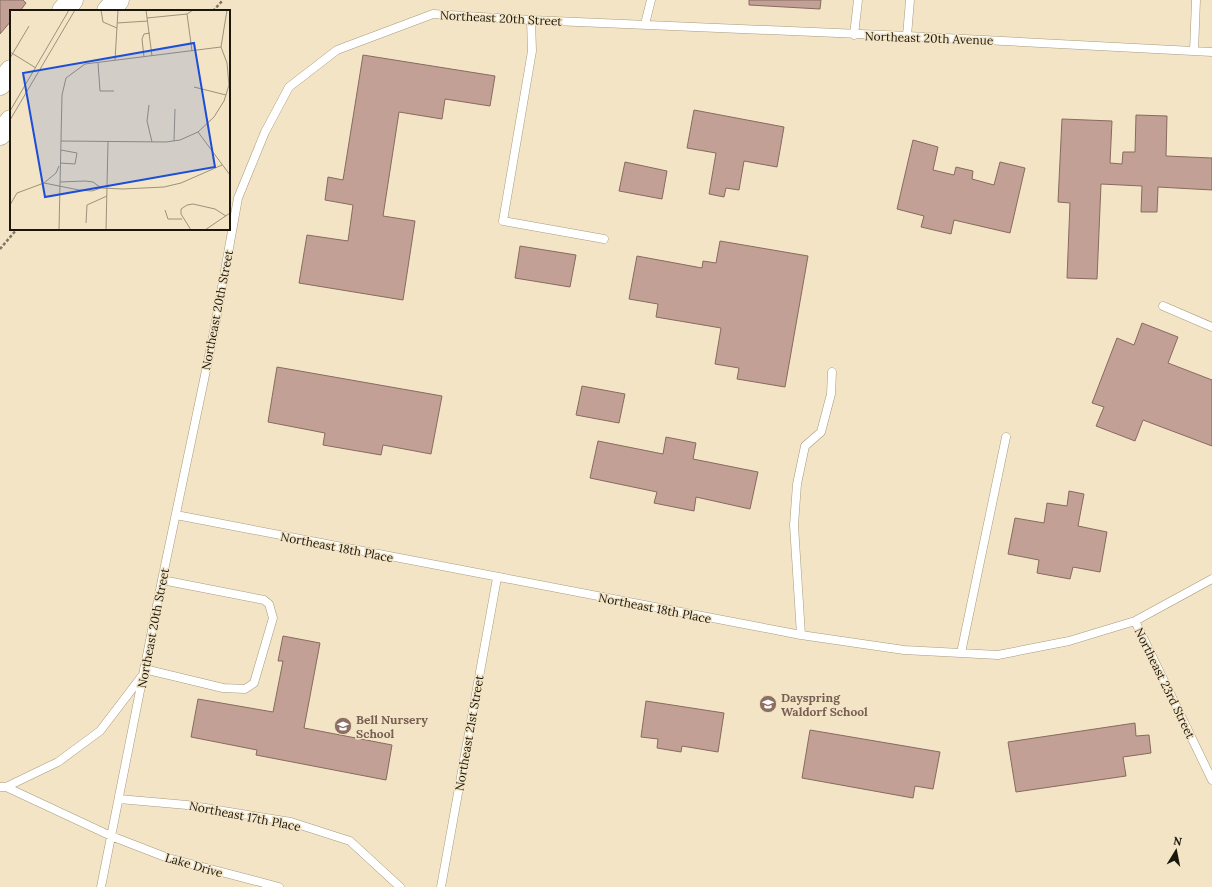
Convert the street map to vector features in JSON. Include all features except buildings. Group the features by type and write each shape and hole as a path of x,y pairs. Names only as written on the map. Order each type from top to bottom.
{"highway":[{"path":"64,10 72,0"},
{"path":"109,10 118,0"},
{"path":"0,84 10,72"},
{"path":"0,134 10,122"}],"lane":[{"path":"645,24 651,0"},
{"path":"854,35 858,0"},
{"path":"907,36 910,0"},
{"path":"1194,51 1196,0"},
{"name":"Northeast 20th Street","path":"101,887 162,580 213,337 238,198 265,132 289,86 337,50 433,14 531,20 645,24"},
{"path":"531,20 532,51 504,221 604,239"},
{"name":"Northeast 20th Avenue","path":"645,24 1212,52"},
{"path":"1163,306 1212,327"},
{"path":"801,635 794,525 797,484 805,446 821,432 830,394 832,372"},
{"path":"961,653 1006,437"},
{"name":"Northeast 18th Place","path":"176,515 497,578 801,635 904,650 1005,654 1069,641 1135,622"},
{"name":"Northeast 21st Street","path":"441,887 497,578"},
{"name":"Northeast 23rd Street","path":"1212,579 1135,622 1212,780"},
{"path":"3,787 58,762 100,731 144,672 223,688 245,690 254,683 273,618 269,604 264,600 162,580"},
{"name":"Lake Drive","path":"3,787 111,836 168,858 279,887"},
{"name":"Northeast 17th Place","path":"119,799 188,805 291,822 350,841 399,887"}],"path":[{"path":"214,10 223,0"},
{"path":"0,250 17,230"}],"place":[{"name":"Dayspring Waldorf School","path":"768,704"},
{"name":"Bell Nursery School","path":"343,726"}]}
